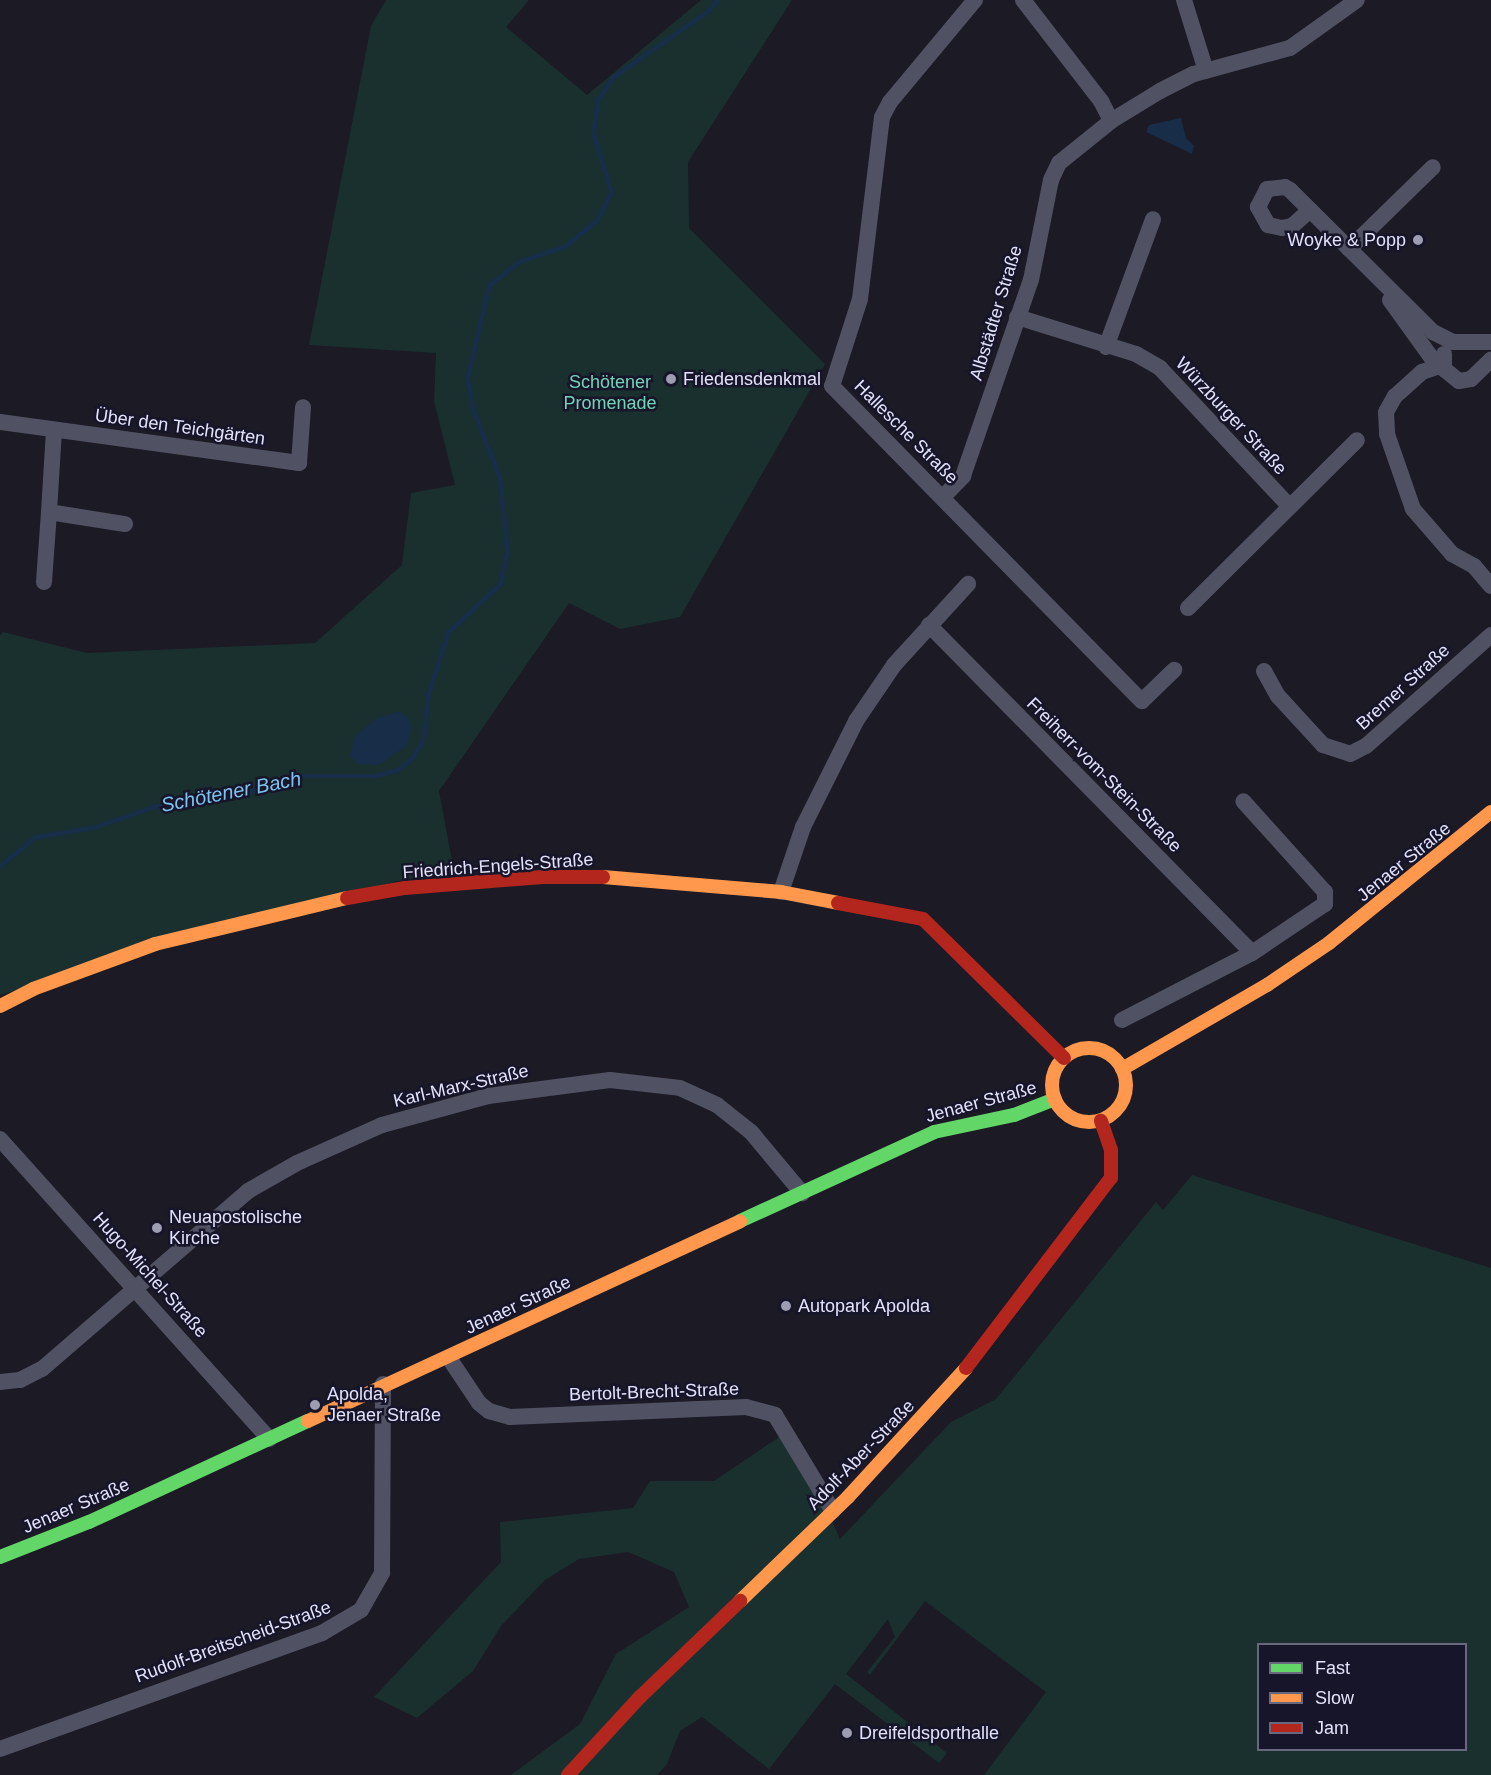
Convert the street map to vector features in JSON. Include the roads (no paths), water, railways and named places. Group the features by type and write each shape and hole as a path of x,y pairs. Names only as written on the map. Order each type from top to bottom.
{"street":[{"name":"Hallesche Straße","path":"975,0 890,102 882,117 861,299 832,386 944,496 1142,701 1174,670"},
{"path":"1023,0 1101,101 1111,121"},
{"path":"1184,0 1206,70"},
{"name":"Albstädter Straße","path":"944,496 963,476 1031,280 1051,180 1059,163 1111,121 1160,91 1206,70 1290,48 1354,1"},
{"path":"1349,249 1433,167"},
{"path":"1310,210 1433,332 1453,342 1491,342"},
{"path":"1106,346 1153,219"},
{"path":"1380,281 1401,317 1431,357 1443,365 1453,379 1465,381 1491,360"},
{"name":"Würzburger Straße","path":"1017,317 1136,354 1162,370 1290,507"},
{"path":"1443,365 1445,350 1453,342"},
{"path":"1443,365 1422,372 1395,396 1386,412 1387,434 1413,509 1452,554 1474,567 1491,586"},
{"name":"Über den Teichgärten","path":"0,422 299,463 303,407"},
{"path":"44,582 54,430"},
{"path":"1188,608 1357,440"},
{"path":"49,512 125,524"},
{"path":"781,891 803,827 856,721 894,665 968,584"},
{"name":"Freiherr-vom-Stein-Straße","path":"929,625 1252,953"},
{"name":"Bremer Straße","path":"1264,671 1278,696 1323,745 1350,754 1366,746 1491,635"},
{"path":"1122,1020 1252,953 1315,914 1325,904 1325,892 1243,801"},
{"name":"Jenaer Straße","path":"1122,1069 1267,985 1329,943 1491,812"},
{"name":"Friedrich-Engels-Straße","path":"0,1006 66,977 209,928 405,888 543,877 626,877 781,891 922,919 1064,1058"},
{"path":"1084,1048 1107,1053 1122,1069 1126,1090 1124,1100 1111,1116 1101,1121 1079,1121 1069,1116 1054,1099 1053,1077 1064,1058 1084,1048"},
{"name":"Karl-Marx-Straße","path":"0,1382 20,1380 42,1369 248,1191 297,1163 382,1125 488,1096 556,1084 610,1080 681,1088 717,1105 751,1132 802,1193"},
{"name":"Jenaer Straße","path":"0,1557 89,1522 383,1384 449,1358 934,1132 1014,1115 1054,1099"},
{"name":"Adolf-Aber-Straße","path":"568,1775 640,1697 833,1511 957,1380 1095,1203 1111,1178 1111,1150 1101,1121"},
{"name":"Hugo-Michel-Straße","path":"0,1138 136,1287 269,1439"},
{"name":"Bertolt-Brecht-Straße","path":"449,1358 479,1403 489,1411 510,1417 746,1407 775,1415 833,1511"},
{"name":"Rudolf-Breitscheid-Straße","path":"0,1749 322,1633 361,1610 382,1573 383,1384"}],"water":[{"path":"1181,118 1186,138 1194,146 1192,154 1146,132 1149,125"},
{"path":"400,711 412,723 408,745 379,765 357,764 350,756 355,736 377,718"}],"waterway":[{"name":"Schötener Bach","path":"0,866 35,837 95,827 152,807 248,792 299,776 374,776 397,770 412,758 423,740 428,694 448,632 500,584 507,552 499,476 473,410 467,378 489,285 518,262 565,246 597,220 611,192 593,133 598,99 613,77 709,10 717,0"}],"place":[{"name":"Woyke & Popp","path":"1418,240"},
{"name":"Friedensdenkmal","path":"671,379"},
{"name":"Neuapostolische Kirche","path":"157,1228"},
{"name":"Autopark Apolda","path":"786,1306"},
{"name":"Apolda, Jenaer Straße","path":"315,1405"},
{"name":"Dreifeldsporthalle","path":"847,1733"}],"park label":[{"name":"Schötener Promenade","path":"610,394"}]}
